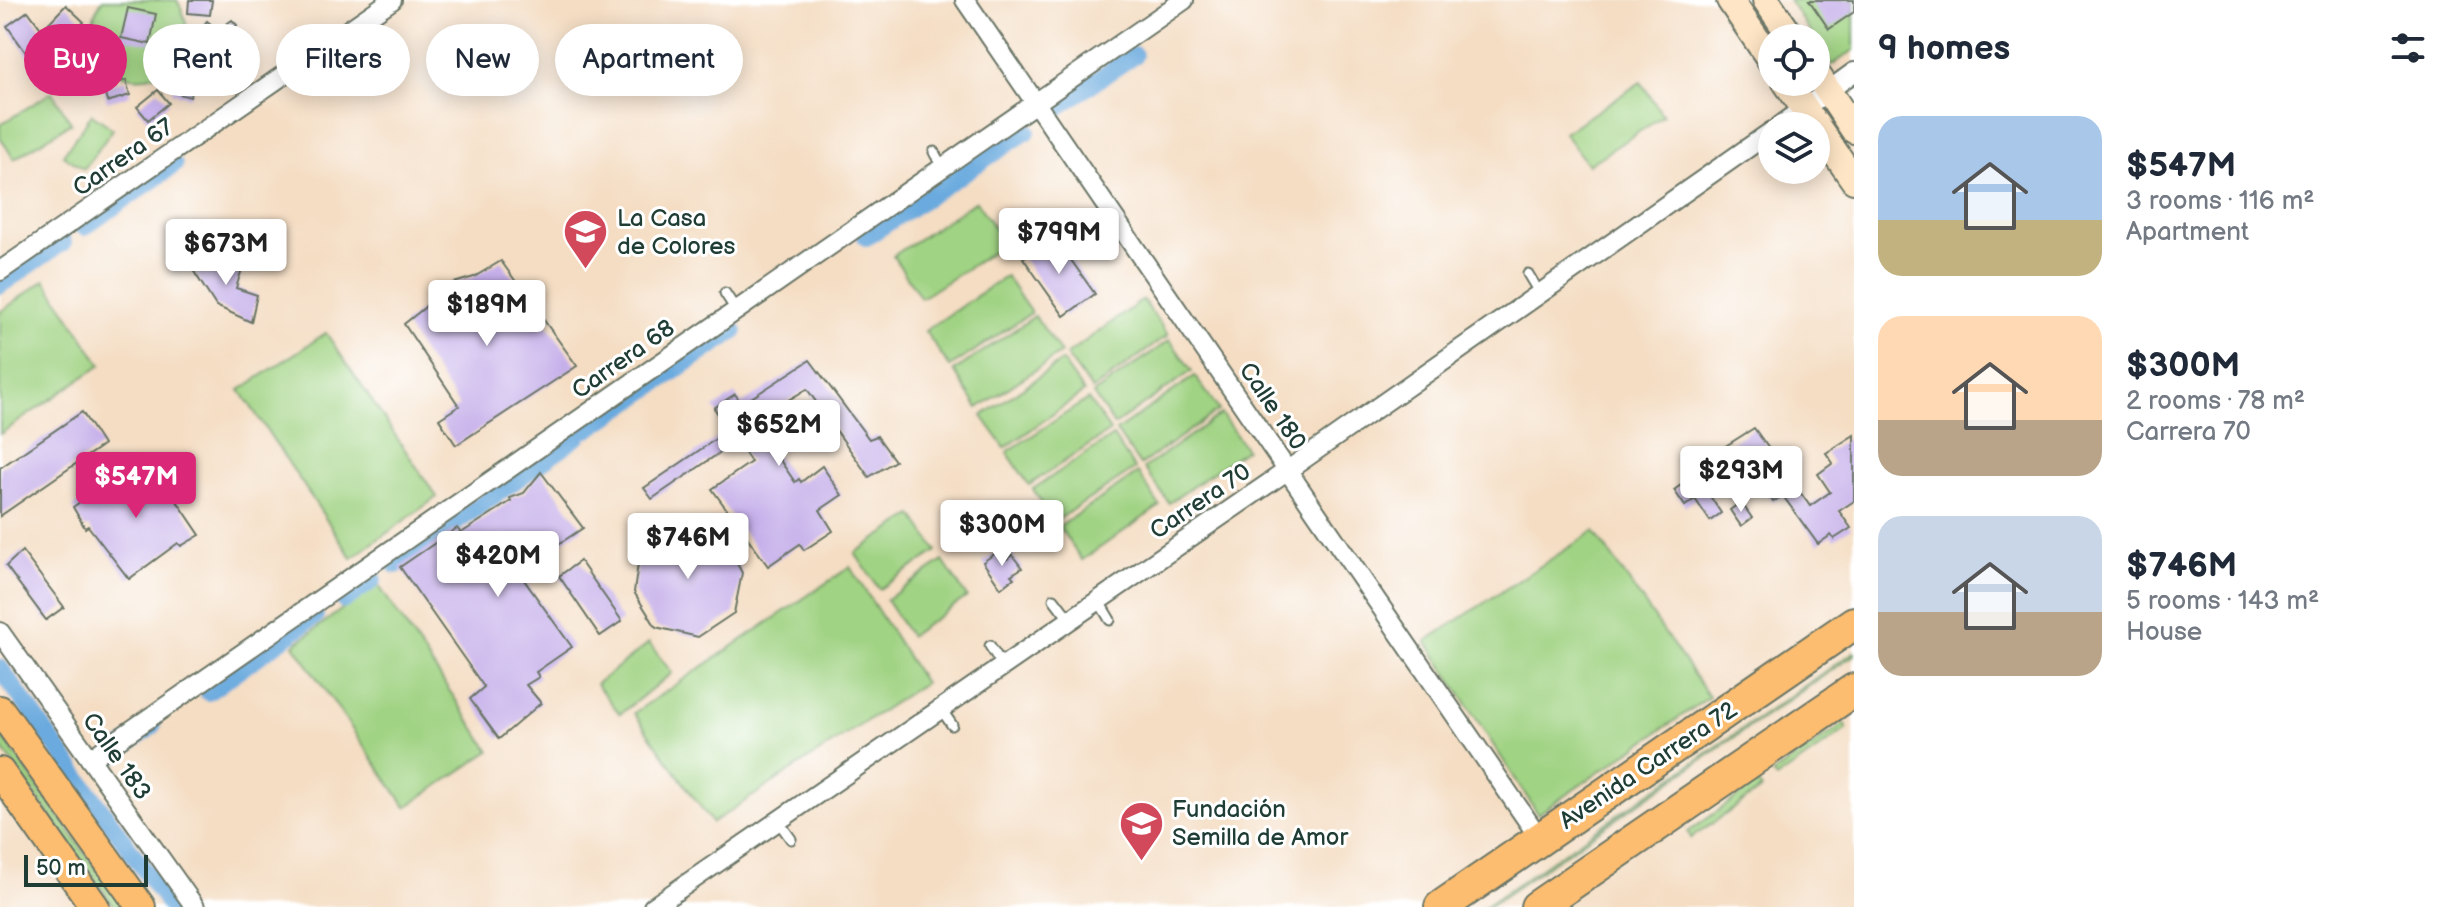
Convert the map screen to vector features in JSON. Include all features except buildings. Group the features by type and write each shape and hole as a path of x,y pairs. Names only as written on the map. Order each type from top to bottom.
{"highway":[{"name":"Avenida Carrera 72","path":"1441,907 1854,623"},
{"name":"Avenida Carrera 72","path":"1477,907 1854,647"},
{"path":"1537,907 1854,690"},
{"path":"1571,907 1854,711"}],"main road":[{"path":"0,710 141,907"},
{"path":"0,772 95,907"}],"street":[{"name":"Carrera 67","path":"0,271 392,0"},
{"name":"Calle 180","path":"965,0 1540,839"},
{"name":"Carrera 68","path":"90,759 736,310 938,160 1035,102 1184,0"},
{"path":"1730,0 1758,41"},
{"path":"1766,0 1782,24"},
{"path":"1830,80 1854,72"},
{"path":"1830,94 1854,130"},
{"path":"1795,96 1854,180"},
{"path":"1800,112 1813,96"},
{"name":"Carrera 70","path":"653,907 1288,470 1758,141"},
{"name":"Calle 183","path":"0,632 195,907"}],"lane":[{"path":"1528,274 1540,294"},
{"path":"725,293 736,310"},
{"path":"1054,599 1070,620"},
{"path":"1098,600 1110,620"},
{"path":"990,646 1003,666"},
{"path":"941,709 952,725"},
{"path":"778,821 791,839"}],"green space":[{"path":"103,0 177,0 185,24 143,24 143,76 133,77 127,75 127,24 92,24"},
{"path":"1789,0 1854,0 1854,50 1832,65 1830,24 1805,24"},
{"path":"1641,82 1663,116 1588,165 1564,133"},
{"path":"46,96 54,96 71,123 14,159 0,137 0,125"},
{"path":"92,114 113,129 84,169 63,155"},
{"path":"976,201 1005,244 921,298 893,256"},
{"path":"1006,276 1031,313 950,367 925,331"},
{"path":"45,280 101,365 0,434 0,312"},
{"path":"1143,300 1168,335 1092,390 1066,355"},
{"path":"1035,316 1061,353 978,408 954,371"},
{"path":"326,333 437,497 352,558 240,390"},
{"path":"1170,340 1192,371 1114,425 1093,394"},
{"path":"1062,361 1084,392 1005,448 982,416"},
{"path":"1195,376 1219,410 1140,465 1116,431"},
{"path":"1088,399 1110,431 1029,485 1007,452"},
{"path":"1221,414 1246,449 1169,503 1144,468"},
{"path":"1113,436 1135,469 1054,522 1033,489"},
{"path":"1138,473 1160,506 1082,560 1059,527"},
{"path":"913,515 937,551 879,589 855,553"},
{"path":"1594,531 1709,697 1538,814 1426,641"},
{"path":"943,561 967,597 910,636 886,600"},
{"path":"850,567 924,683 712,823 634,713"},
{"path":"377,583 490,751 406,807 294,645"},
{"path":"649,643 672,673 620,714 596,684"},
{"path":"1854,652 1854,655 1484,907"},
{"path":"1844,724 1847,729 1776,779 1772,774"},
{"path":"0,733 123,907 115,907 0,745"},
{"path":"1758,783 1762,789 1691,838 1688,832"}],"waterway":[{"path":"1053,110 1134,55"},
{"path":"866,237 1027,131"},
{"path":"84,227 174,165"},
{"path":"78,231 84,227"},
{"path":"0,285 63,242"},
{"path":"588,429 734,331"},
{"path":"396,565 578,436"},
{"path":"344,600 373,580"},
{"path":"208,692 315,616"},
{"path":"0,668 171,907"},
{"path":"109,758 152,726"}],"place":[{"name":"La Casa de Colores","path":"586,271"},
{"name":"Fundación Semilla de Amor","path":"1141,862"}]}
